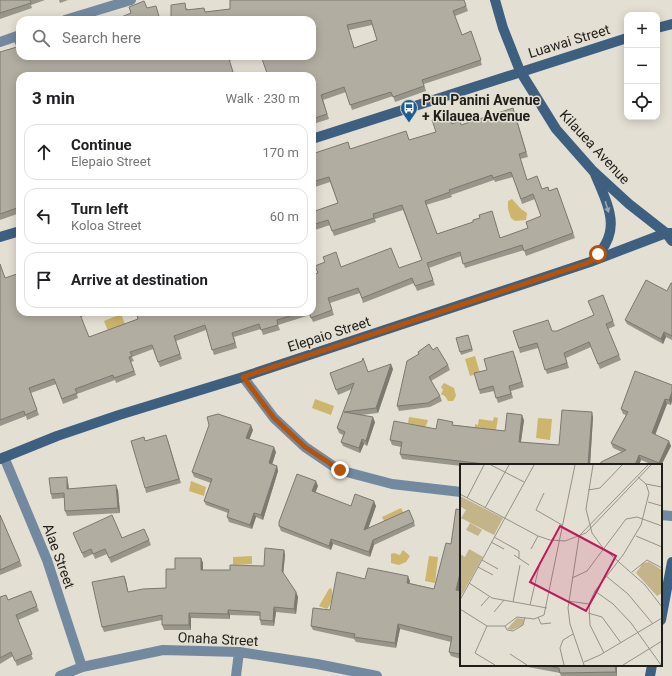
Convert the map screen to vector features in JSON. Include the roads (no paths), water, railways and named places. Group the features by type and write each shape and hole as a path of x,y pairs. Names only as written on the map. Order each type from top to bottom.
{"street":[{"path":"78,16 131,0"},
{"name":"Kilauea Avenue","path":"495,0 503,28 520,71 556,129 593,171 629,204 670,236"},
{"path":"660,27 672,24"},
{"path":"0,42 16,36"},
{"name":"Luawai Street","path":"316,138 520,71 624,39"},
{"path":"590,262 606,245 611,233 610,216 593,171"},
{"path":"0,237 16,232"},
{"name":"Elepaio Street","path":"2,458 57,436 118,415 243,377 670,236"},
{"path":"243,377 279,423 305,447 340,470 392,484 460,492"},
{"name":"Alae Street","path":"2,458 47,560 82,666"},
{"path":"662,515 672,516"},
{"path":"662,615 672,562"},
{"name":"Onaha Street","path":"60,676 82,666 163,650 238,652 318,664 377,676"},
{"path":"236,676 238,652"},
{"path":"650,676 652,666"}],"place":[{"name":"Puu Panini Avenue + Kilauea Avenue","path":"409,123"}]}
